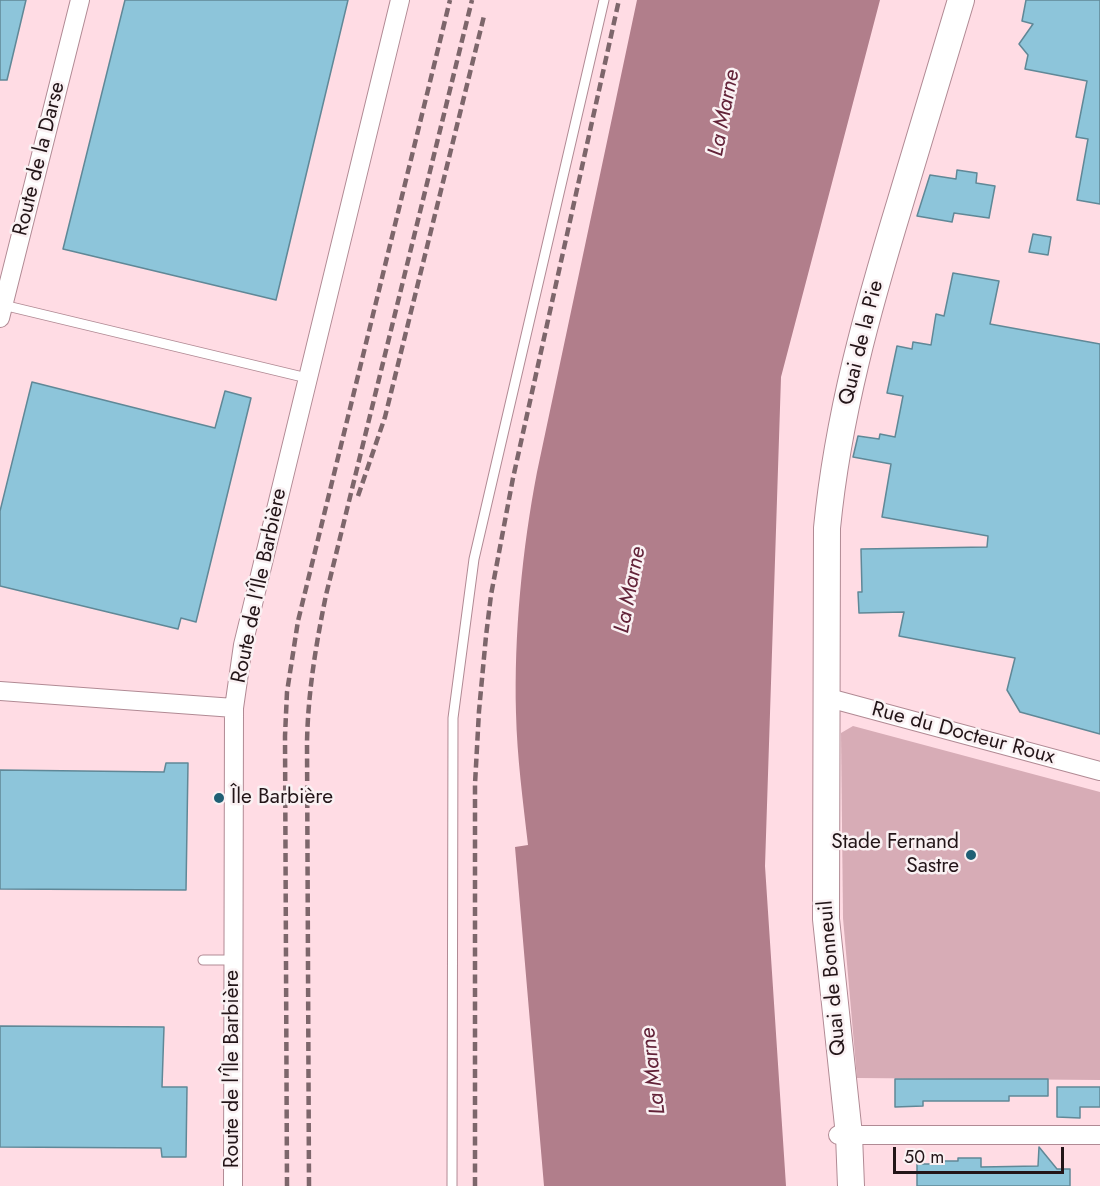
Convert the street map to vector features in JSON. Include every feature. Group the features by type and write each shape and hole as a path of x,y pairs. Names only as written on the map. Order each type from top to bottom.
{"street":[{"name":"Route de la Darse","path":"2,312 80,0"},
{"name":"Route de l'Île Barbière","path":"233,1186 234,708 243,645 400,0"},
{"name":"Quai de la Pie","path":"825,697 827,528 831,486 851,378 870,302 961,0"},
{"path":"0,691 234,708"},
{"name":"Rue du Docteur Roux","path":"825,697 1100,771"},
{"name":"Quai de Bonneuil","path":"825,697 826,919 843,1135 851,1186"},
{"path":"843,1135 1100,1135"}],"lane":[{"path":"452,1186 453,718 474,559 604,0"},
{"path":"2,312 307,378"},
{"path":"203,960 234,960"}],"shaded area":[{"name":"Stade Fernand Sastre","path":"853,726 1100,792 1100,1080 857,1078 843,918 841,733"}],"water":[{"name":"La Marne","path":"637,0 880,0 781,377 765,866 786,1186 544,1186 515,847 528,845 516,713 516,653 520,592 537,472"}],"building":[{"path":"0,0 26,0 7,80 0,80"},
{"path":"125,0 348,0 276,300 63,249"},
{"path":"1026,0 1100,0 1100,204 1077,200 1088,139 1076,137 1087,81 1025,69 1028,55 1019,44 1033,24 1022,21"},
{"path":"957,170 977,173 976,183 995,186 989,218 954,213 952,222 917,216 930,175 956,179"},
{"path":"1033,234 1051,237 1048,255 1029,252"},
{"path":"953,273 999,281 990,324 1100,344 1100,734 1020,712 1007,690 1015,658 899,636 904,612 859,613 858,592 862,592 861,549 987,547 988,536 882,517 891,464 853,457 858,436 879,439 880,434 895,437 903,396 887,393 897,346 912,349 913,342 931,345 936,314 944,316"},
{"path":"32,382 215,428 225,391 251,398 196,622 181,618 178,629 0,586 0,511"},
{"path":"166,763 188,763 186,890 0,889 0,770 164,772"},
{"path":"0,1026 164,1027 162,1087 187,1087 186,1157 162,1157 161,1148 0,1147"},
{"path":"895,1079 1048,1079 1048,1096 1009,1096 1009,1101 923,1101 923,1106 895,1107"},
{"path":"1057,1087 1100,1087 1100,1107 1080,1107 1080,1118 1057,1117"},
{"path":"1039,1147 1057,1169 1070,1169 1070,1186 917,1186 917,1164 933,1164 933,1161 958,1161 958,1158 981,1158 981,1167 1038,1166"}],"railway":[{"path":"287,1186 285,736 287,692 298,621 450,0"},
{"path":"309,1186 307,742 313,668 326,595 472,0"},
{"path":"475,1186 475,784 486,636 491,595 513,478 619,0"},
{"path":"358,496 385,417 484,16"}],"place":[{"name":"Île Barbière","path":"219,798"},
{"name":"Stade Fernand Sastre","path":"971,855"}]}
